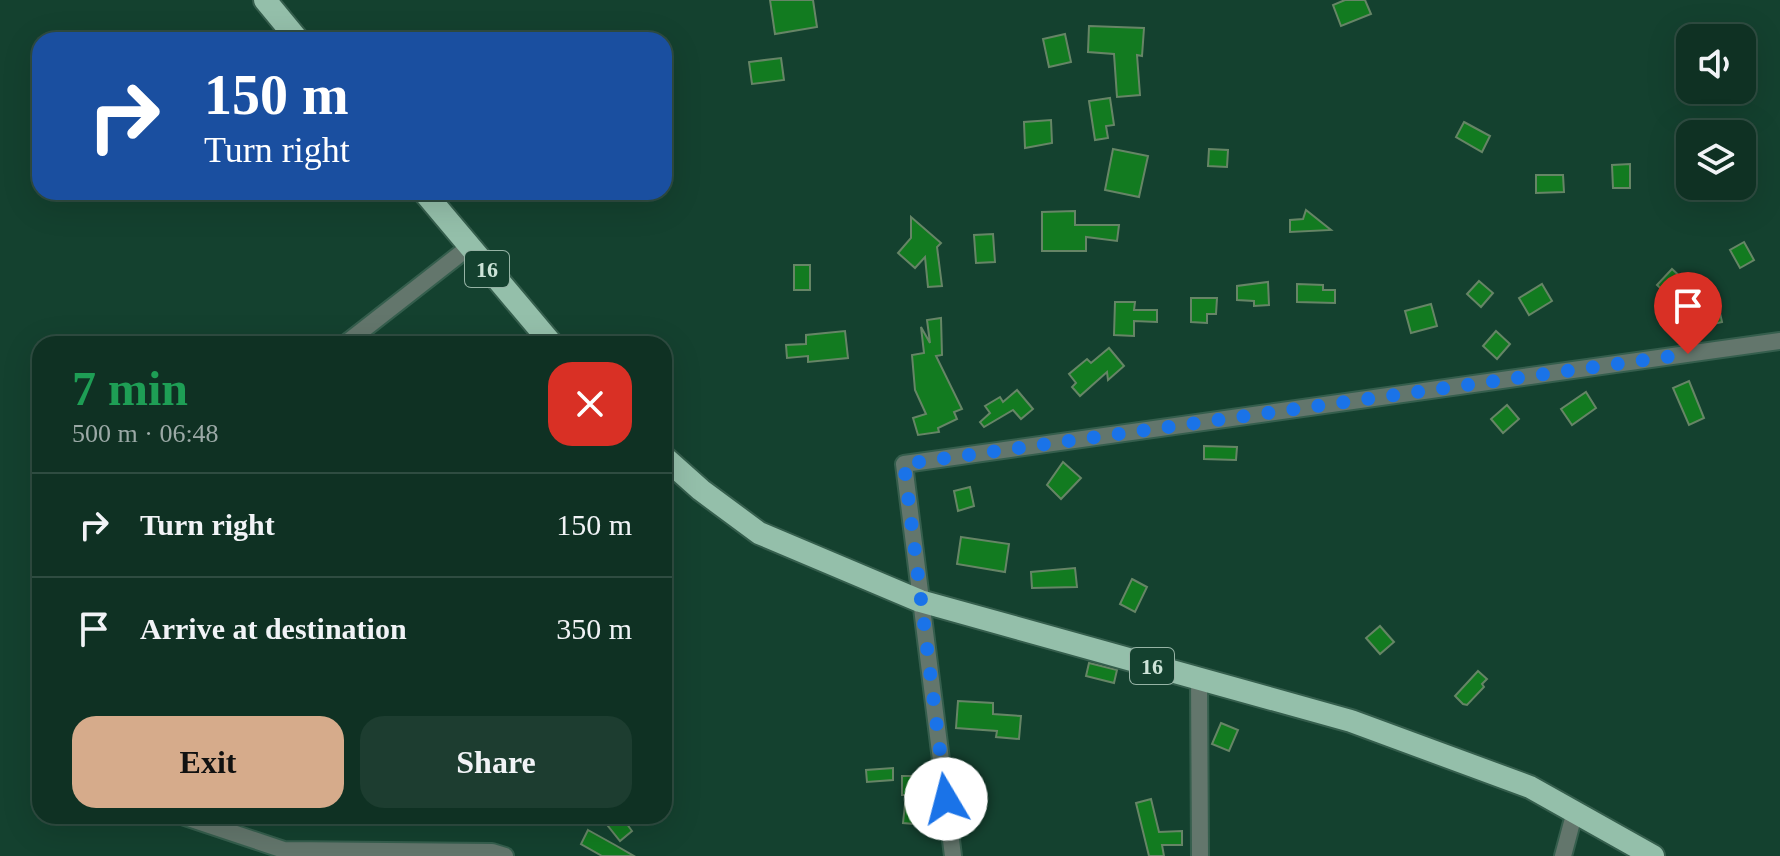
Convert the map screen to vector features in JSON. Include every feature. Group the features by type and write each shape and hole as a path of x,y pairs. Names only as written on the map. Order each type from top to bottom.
{"highway":[{"path":"265,0 291,32"},
{"name":"16","path":"431,200 545,336"},
{"name":"16","path":"672,464 759,533 920,601 1351,721 1530,787 1653,856"}],"street":[{"path":"355,336 469,247"},
{"path":"953,856 904,464 1780,341"},
{"path":"1199,678 1200,856"},
{"path":"1563,856 1575,811"},
{"path":"206,824 284,850 492,852 505,856"}],"building":[{"path":"770,0 813,0 817,27 775,34"},
{"path":"1345,0 1365,0 1371,14 1341,26 1333,5"},
{"path":"1089,26 1144,28 1142,56 1137,55 1140,95 1117,97 1114,54 1088,52"},
{"path":"1065,34 1071,62 1049,67 1043,39"},
{"path":"781,58 784,80 752,84 749,62"},
{"path":"1110,98 1114,125 1106,126 1108,138 1095,140 1089,101"},
{"path":"1051,120 1052,143 1025,148 1024,122"},
{"path":"1464,122 1490,136 1482,152 1456,137"},
{"path":"1113,149 1148,156 1139,197 1105,190"},
{"path":"1209,149 1228,150 1227,167 1208,166"},
{"path":"1630,164 1630,188 1613,188 1612,165"},
{"path":"1536,175 1563,175 1564,192 1536,193"},
{"path":"1306,210 1331,230 1290,232 1290,220 1303,219"},
{"path":"1075,211 1075,225 1119,225 1117,241 1086,237 1086,251 1042,251 1042,212"},
{"path":"911,217 941,243 937,247 942,286 928,287 925,257 915,268 898,253 911,238"},
{"path":"993,234 995,262 976,263 974,235"},
{"path":"1744,242 1754,260 1740,268 1730,250"},
{"path":"794,265 810,265 810,290 794,290"},
{"path":"1672,269 1720,313 1722,322 1696,328 1694,322 1687,324 1678,290 1671,298 1657,285"},
{"path":"1479,281 1493,293 1481,307 1467,294"},
{"path":"1268,282 1269,305 1254,306 1254,301 1237,300 1237,286"},
{"path":"1297,284 1323,285 1323,290 1335,290 1335,303 1297,302"},
{"path":"1542,284 1552,301 1529,315 1519,298"},
{"path":"1191,298 1217,298 1216,314 1207,314 1207,323 1191,322"},
{"path":"1115,302 1135,302 1134,310 1157,310 1157,322 1134,321 1134,336 1114,335"},
{"path":"1431,304 1437,326 1411,333 1405,311"},
{"path":"941,318 942,355 936,356 962,409 954,412 957,419 938,428 939,432 918,435 913,418 926,414 915,390 912,355 924,353 921,327 930,343 927,320"},
{"path":"845,331 848,358 808,362 808,356 787,358 786,345 806,344 806,335"},
{"path":"1496,331 1510,344 1497,359 1483,346"},
{"path":"1109,348 1124,366 1108,380 1107,372 1080,396 1072,387 1076,383 1069,374 1087,359 1091,363"},
{"path":"1689,381 1704,418 1689,425 1673,388"},
{"path":"1017,390 1033,409 1021,419 1013,410 984,427 980,422 990,413 985,406 1000,397 1003,402"},
{"path":"1586,392 1596,408 1572,425 1561,409"},
{"path":"1507,405 1519,419 1503,433 1491,419"},
{"path":"1204,446 1237,447 1236,460 1204,459"},
{"path":"1063,462 1081,478 1061,499 1047,485"},
{"path":"970,487 974,506 958,511 954,491"},
{"path":"961,537 1009,544 1005,572 957,564"},
{"path":"1075,568 1077,587 1032,588 1031,572"},
{"path":"1132,579 1147,587 1135,612 1120,604"},
{"path":"1380,626 1394,642 1380,654 1366,638"},
{"path":"1089,663 1117,670 1114,683 1086,676"},
{"path":"1478,671 1487,679 1482,684 1484,687 1467,705 1463,704 1455,696"},
{"path":"958,701 993,703 993,714 1021,716 1019,739 996,737 997,731 956,728"},
{"path":"1221,723 1238,730 1229,751 1212,744"},
{"path":"893,768 893,780 867,782 866,770"},
{"path":"902,776 921,776 920,811 927,812 926,825 903,823 906,795 902,795"},
{"path":"1151,799 1159,832 1182,831 1182,845 1162,845 1164,856 1149,856 1136,803"},
{"path":"606,824 627,824 632,831 620,841"},
{"path":"588,830 634,856 602,856 581,844"}],"route":[{"path":"946,799 904,464 1688,354"}]}
